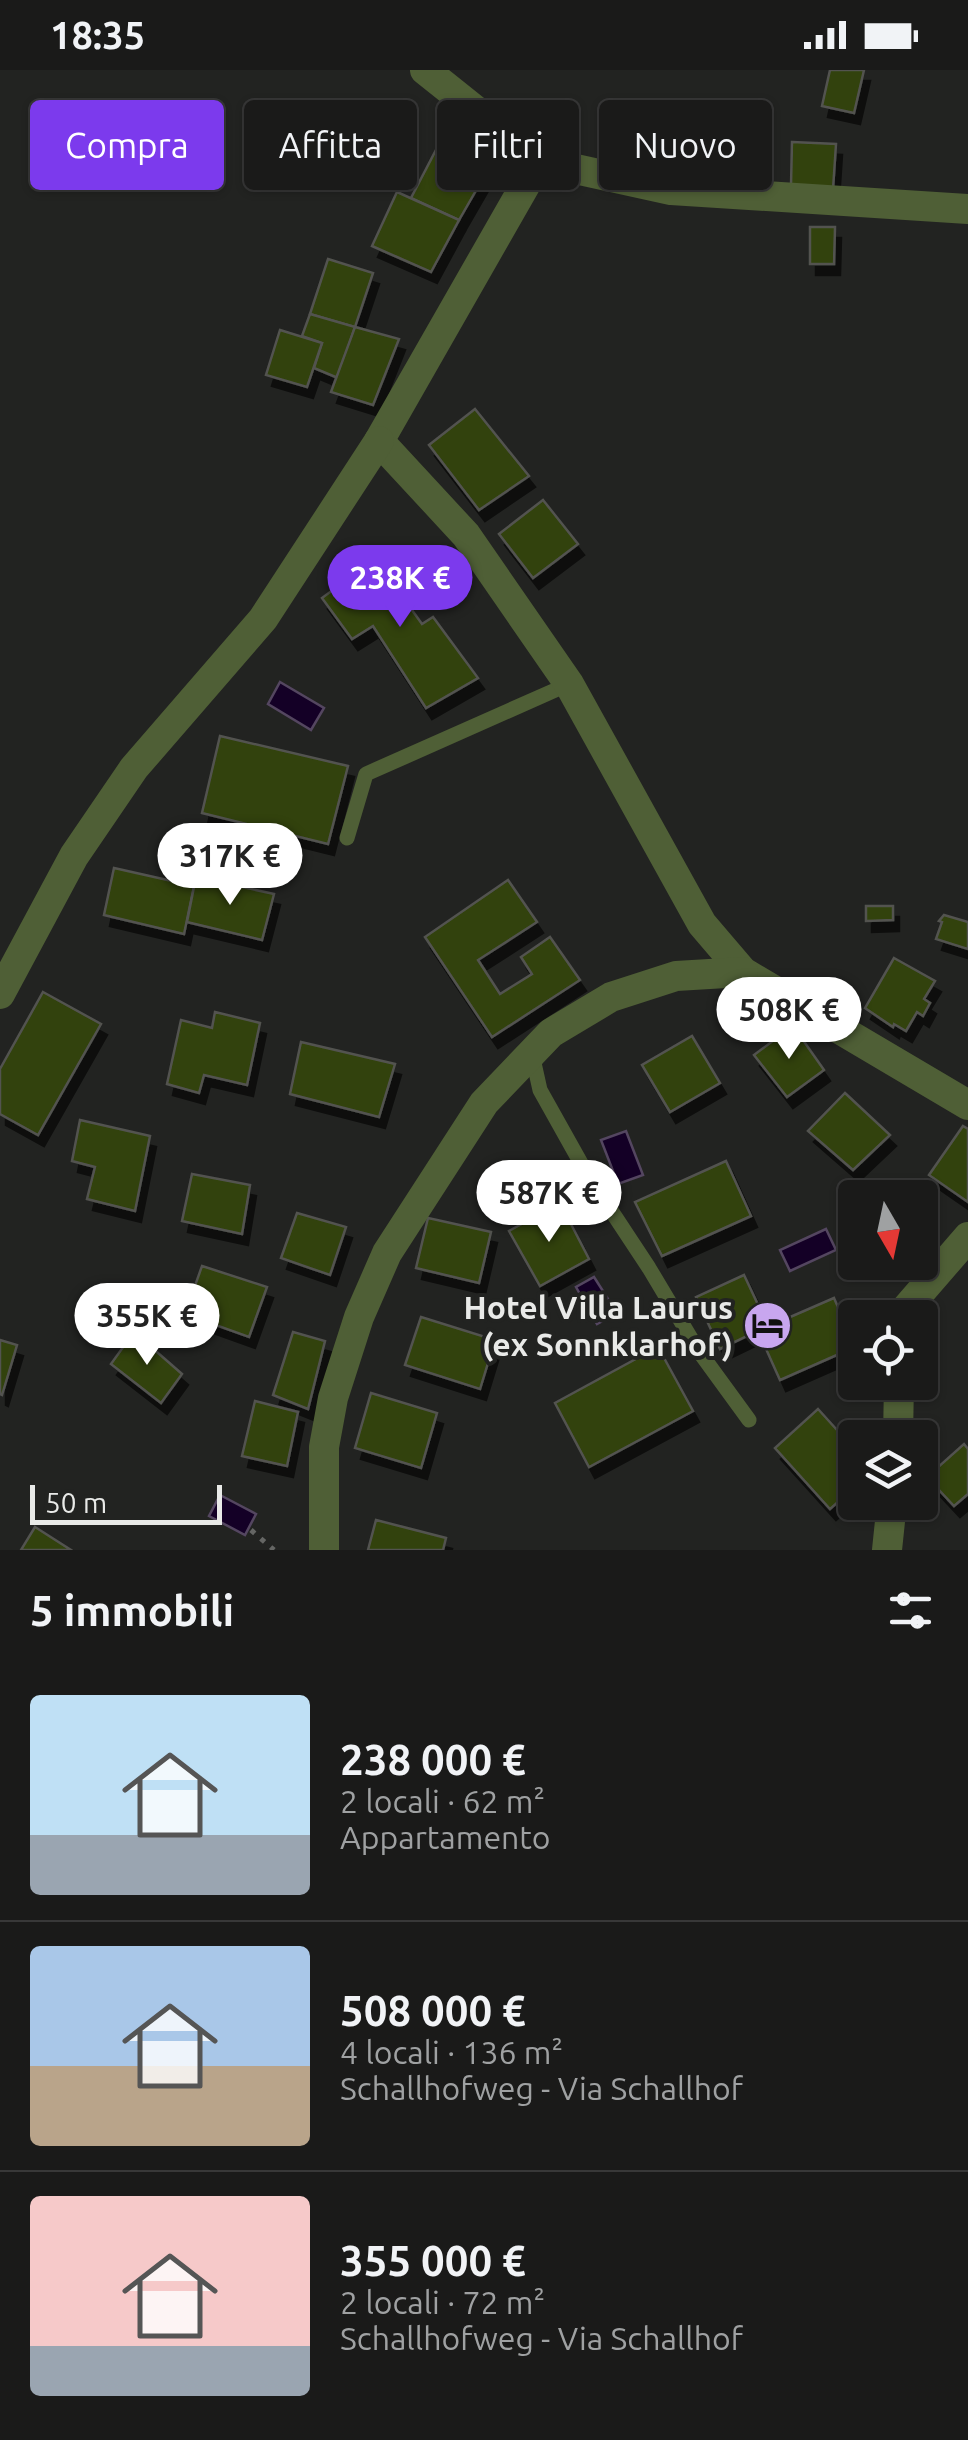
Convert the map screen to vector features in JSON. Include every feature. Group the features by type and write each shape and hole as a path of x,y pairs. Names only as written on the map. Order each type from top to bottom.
{"street":[{"path":"425,70 463,100"},
{"path":"579,170 671,190 968,209"},
{"path":"0,994 84,841 134,768 263,619 379,441 522,190"},
{"path":"379,441 466,535 569,684 702,924 743,972 968,1106"},
{"path":"324,1550 324,1447 333,1398 359,1317 387,1253 484,1103 551,1032 611,997 676,976 743,972"},
{"path":"914,1300 968,1237"},
{"path":"886,1550 890,1520"}],"lane":[{"path":"346,838 366,774 569,684"},
{"path":"551,1032 534,1063 540,1090 587,1174 650,1268 698,1350 748,1420"}],"path":[{"path":"252,1530 274,1550"}],"shaded area":[{"path":"280,682 324,708 311,730 268,704"},
{"path":"626,1131 643,1175 618,1184 601,1140"},
{"path":"826,1229 836,1250 790,1271 780,1250"},
{"path":"594,1277 617,1313 597,1324 576,1287"},
{"path":"220,1495 256,1514 245,1535 209,1516"}],"building":[{"path":"830,70 864,70 854,113 822,106"},
{"path":"792,142 836,144 833,189 791,186"},
{"path":"436,150 437,190 476,190 459,220 411,198"},
{"path":"397,192 459,220 431,272 372,246"},
{"path":"810,227 835,227 834,264 810,264"},
{"path":"328,259 373,273 355,327 310,314"},
{"path":"310,314 355,327 338,378 314,368 322,343 302,336"},
{"path":"355,327 399,339 373,405 331,392"},
{"path":"280,330 322,343 307,387 266,375"},
{"path":"475,409 529,476 479,510 429,445"},
{"path":"543,500 578,544 533,578 499,534"},
{"path":"385,552 416,594 404,599 422,624 433,617 478,678 426,708 373,626 352,639 322,598"},
{"path":"220,736 348,766 328,844 202,813"},
{"path":"114,868 194,886 184,934 104,915"},
{"path":"196,877 274,894 262,940 187,922"},
{"path":"508,880 537,922 478,960 500,994 532,974 521,957 550,937 580,980 492,1037 425,937"},
{"path":"866,906 893,906 893,920 866,921"},
{"path":"944,915 968,922 968,949 936,939"},
{"path":"894,958 935,981 924,999 930,1003 923,1016 917,1012 906,1031 865,1008"},
{"path":"43,992 101,1024 38,1135 0,1114 0,1069"},
{"path":"215,1012 260,1023 247,1085 204,1075 199,1093 167,1084 181,1020 212,1028"},
{"path":"793,1026 824,1070 787,1097 754,1055"},
{"path":"692,1036 720,1083 670,1112 642,1065"},
{"path":"301,1042 395,1064 379,1117 290,1094"},
{"path":"845,1093 890,1135 853,1170 808,1131"},
{"path":"80,1120 150,1136 135,1211 87,1199 95,1167 72,1161"},
{"path":"963,1126 968,1129 968,1202 929,1175"},
{"path":"726,1161 751,1216 662,1256 635,1202"},
{"path":"192,1174 250,1185 242,1234 182,1221"},
{"path":"560,1203 589,1259 540,1286 509,1231"},
{"path":"297,1213 346,1227 330,1275 281,1258"},
{"path":"428,1218 491,1232 479,1283 416,1268"},
{"path":"202,1266 267,1287 249,1337 185,1314"},
{"path":"744,1275 768,1326 720,1349 696,1297"},
{"path":"834,1298 838,1307 838,1354 780,1380 758,1331"},
{"path":"421,1317 495,1340 480,1389 405,1365"},
{"path":"134,1332 182,1374 161,1403 111,1364"},
{"path":"293,1332 325,1341 308,1409 273,1395"},
{"path":"0,1340 17,1345 2,1395 0,1394"},
{"path":"658,1347 693,1411 589,1467 555,1403"},
{"path":"371,1393 437,1413 421,1468 355,1448"},
{"path":"255,1401 298,1412 287,1466 242,1456"},
{"path":"818,1409 838,1431 838,1502 830,1509 775,1448"},
{"path":"964,1444 968,1449 968,1494 954,1506 938,1489 938,1467"},
{"path":"376,1520 446,1538 443,1550 368,1550"},
{"path":"35,1527 71,1550 21,1550"}],"place":[{"name":"Hotel Villa Laurus (ex Sonnklarhof)","path":"768,1326"}]}
